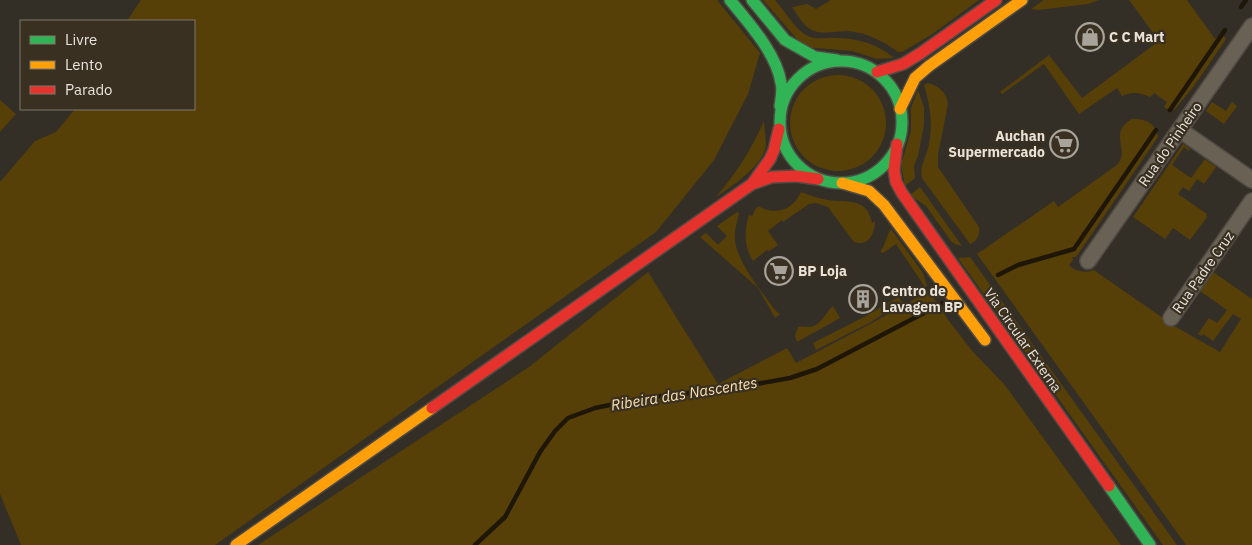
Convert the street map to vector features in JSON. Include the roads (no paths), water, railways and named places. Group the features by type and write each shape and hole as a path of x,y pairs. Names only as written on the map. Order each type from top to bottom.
{"main road":[{"path":"730,0 754,30 779,72 782,85 779,125 784,147 798,166 807,174 818,179"},
{"path":"752,0 784,40 816,57 851,62 863,65 877,72 891,87 897,98 902,121 901,133 892,155 875,172 859,180 842,183"},
{"path":"877,72 904,64 996,0"},
{"path":"900,109 915,78 1022,0"},
{"path":"752,184 772,154 784,100 789,89 796,80 816,66 828,62 842,61"},
{"name":"Via Circular Externa","path":"897,144 894,170 896,182 902,193 1150,545"},
{"path":"236,545 752,184 772,177 797,176 818,179 842,183 869,191 884,205 992,349"}],"street":[{"name":"Rua do Pinheiro","path":"1088,261 1252,26"},
{"path":"1180,130 1252,180"},
{"name":"Rua Padre Cruz","path":"1171,318 1252,201"}],"waterway":[{"name":"Ribeira das Nascentes","path":"1241,7 1246,0"},
{"name":"Ribeira das Nascentes","path":"1170,110 1225,30"},
{"name":"Ribeira das Nascentes","path":"998,275 1018,265 1074,249 1156,130"},
{"name":"Ribeira das Nascentes","path":"475,545 505,517 540,452 555,431 568,418 595,408 644,398 734,388 790,378 817,369 943,303"}],"place":[{"name":"C C Mart","path":"1090,37"},
{"name":"Auchan Supermercado","path":"1064,144"},
{"name":"BP Loja","path":"779,271"},
{"name":"Centro de Lavagem BP","path":"863,299"}]}
